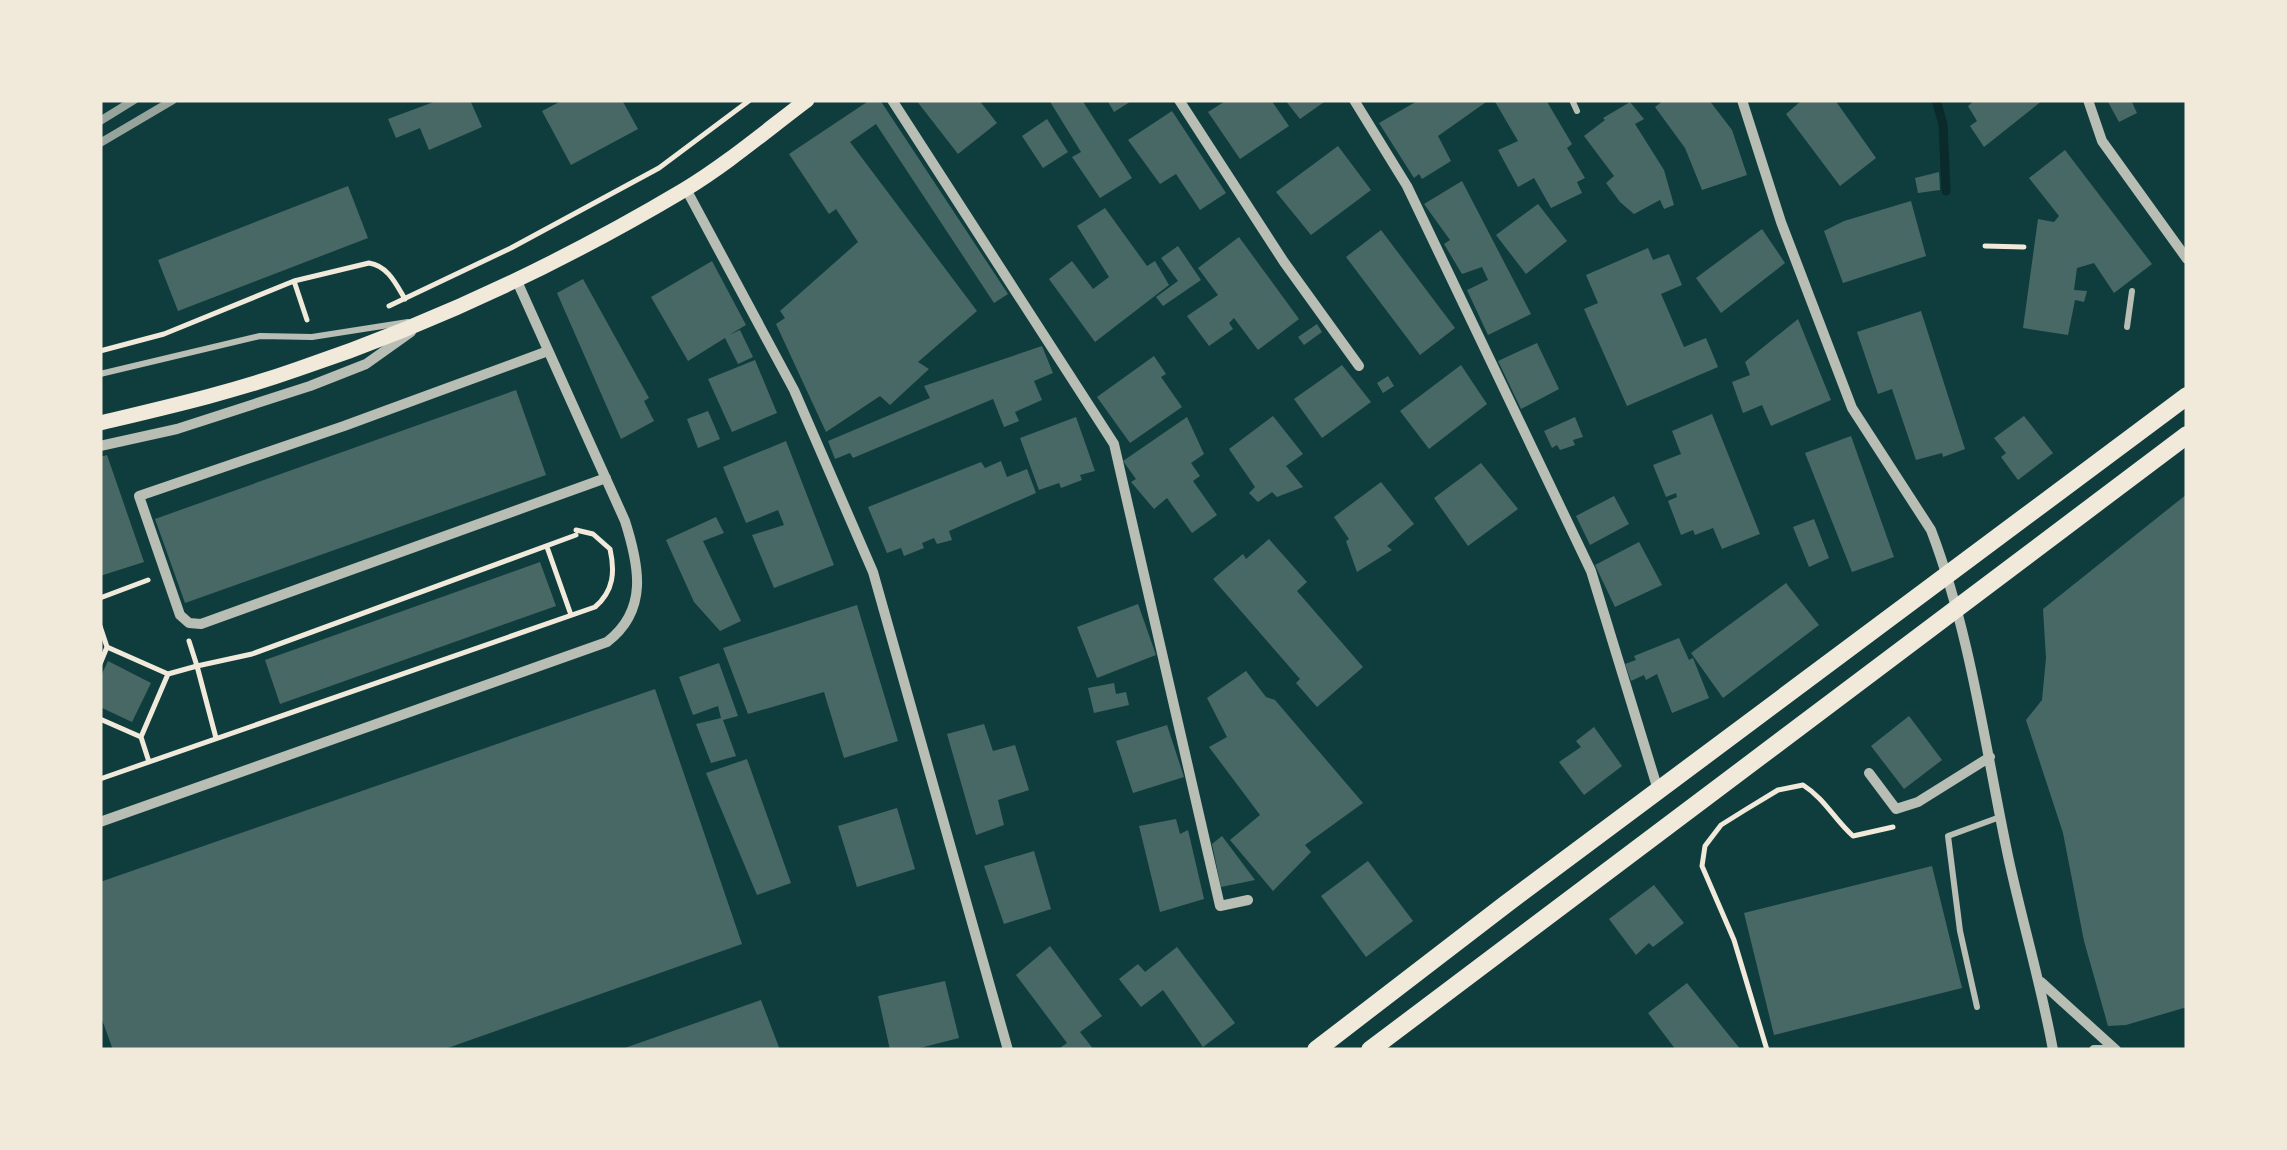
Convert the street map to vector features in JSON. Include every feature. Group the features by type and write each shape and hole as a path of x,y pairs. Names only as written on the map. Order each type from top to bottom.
{"main road":[{"path":"100,423 210,397 300,369 429,319 516,279 686,189 807,100"},
{"path":"1316,1050 2187,396"},
{"path":"1370,1050 1956,608 2179,450 2187,435"}],"street":[{"path":"892,100 1114,444 1220,906 1248,900"},
{"path":"1179,100 1284,262 1359,366"},
{"path":"1354,100 1407,186 1591,570 1658,790"},
{"path":"1742,100 1787,238 1852,408 1931,530 1946,575 1970,654 2053,1050"},
{"path":"2088,100 2102,142 2187,259"},
{"path":"686,189 794,390 873,572 1008,1050"},
{"path":"100,822 607,642 628,620 640,579 625,521 516,279"},
{"path":"100,446 196,424 310,386 366,364 429,319"},
{"path":"548,351 140,496 180,615 189,623 201,624 606,478"},
{"path":"1869,773 1896,808 1918,802 1990,758"},
{"path":"2041,981 2113,1050"},
{"path":"2094,1050 2113,1050"}],"lane":[{"path":"1572,100 1577,111"},
{"path":"2127,327 2132,291"},
{"path":"100,374 260,336 312,338 429,319"},
{"path":"1977,1007 1960,931 1948,836 2001,816"}],"path":[{"path":"375,313 511,248 659,168 750,100"},
{"path":"1986,246 2024,246"},
{"path":"100,351 164,334 294,281 369,262 391,275 405,299"},
{"path":"294,281 312,338"},
{"path":"100,626 108,647 168,674 252,654 576,533 593,534 610,549 613,580 596,606 100,778"},
{"path":"547,546 571,615"},
{"path":"100,598 165,574"},
{"path":"189,623 188,637 216,738"},
{"path":"100,664 108,647"},
{"path":"150,762 141,737 168,674"},
{"path":"100,718 141,737"},
{"path":"1768,1050 1734,940 1702,866 1705,846 1720,825 1778,790 1803,785 1823,798 1852,836 1908,824"}],"building":[{"path":"439,100 470,100 482,127 429,150 420,128 396,138 388,119"},
{"path":"563,100 622,100 638,129 571,165 542,111"},
{"path":"870,100 880,100 1008,294 994,303 876,124 850,142 977,311 918,362 929,369 890,405 880,396 826,432 776,324 785,318 780,311 858,242 836,209 829,214 789,154"},
{"path":"916,100 979,100 997,123 958,154"},
{"path":"1049,100 1082,100 1132,178 1100,198 1072,157 1081,152"},
{"path":"1107,100 1133,100 1114,112"},
{"path":"1227,100 1271,100 1289,126 1240,159 1208,112"},
{"path":"1285,100 1327,100 1300,119"},
{"path":"1419,100 1489,100 1438,136 1451,161 1422,179 1419,174 1414,178 1379,123"},
{"path":"1494,100 1546,100 1572,144 1567,148 1585,178 1577,182 1582,193 1551,208 1534,178 1518,187 1498,150 1518,141"},
{"path":"1664,100 1709,100 1732,130 1747,175 1702,190 1685,148 1655,107"},
{"path":"1802,100 1835,100 1876,158 1840,186 1786,114"},
{"path":"1975,100 2043,100 1984,147 1970,126 1977,121 1968,106"},
{"path":"2107,100 2131,100 2137,113 2119,122"},
{"path":"1630,102 1644,119 1635,124 1664,170 1674,205 1664,209 1660,200 1634,214 1620,202 1606,183 1614,176 1584,136 1603,118"},
{"path":"1172,111 1226,193 1200,210 1176,174 1160,184 1128,140"},
{"path":"1047,119 1068,152 1043,168 1022,136"},
{"path":"1338,146 1371,190 1311,235 1276,192"},
{"path":"2065,150 2152,264 2114,293 2094,263 2077,268 2074,290 2087,291 2084,302 2075,300 2068,335 2023,328 2038,219 2054,222 2059,216 2029,178"},
{"path":"1939,172 1940,190 1918,193 1915,178"},
{"path":"1462,181 1531,314 1488,335 1467,290 1488,280 1482,267 1462,274 1444,244 1450,240 1424,204"},
{"path":"348,186 368,238 178,311 158,260"},
{"path":"1911,201 1926,256 1843,283 1824,231"},
{"path":"1538,204 1567,241 1526,274 1496,235"},
{"path":"1105,208 1147,266 1155,261 1169,285 1095,342 1049,279 1072,261 1093,289 1109,277 1077,226"},
{"path":"1762,229 1785,263 1721,313 1696,278"},
{"path":"1381,230 1455,328 1420,355 1346,257"},
{"path":"1239,237 1299,319 1258,350 1234,318 1229,323 1233,329 1209,346 1187,316 1218,295 1198,268"},
{"path":"1178,246 1201,280 1163,306 1156,297 1178,281 1161,258"},
{"path":"1648,248 1653,260 1669,254 1682,285 1661,294 1684,347 1706,338 1718,367 1627,406 1584,309 1598,303 1586,275"},
{"path":"712,261 746,325 729,335 740,330 753,357 738,364 725,338 688,361 651,297"},
{"path":"583,279 649,398 644,401 654,421 621,439 557,293"},
{"path":"1921,311 1965,449 1916,460 1892,389 1878,394 1857,332"},
{"path":"1798,319 1831,400 1771,426 1762,405 1743,413 1732,382 1750,375 1745,362"},
{"path":"1317,324 1322,332 1304,345 1298,337"},
{"path":"1537,343 1559,389 1521,409 1498,361"},
{"path":"1042,346 1053,373 1034,381 1042,400 1015,412 1019,421 1004,427 993,399 853,458 850,453 835,459 828,441 930,398 924,386"},
{"path":"1154,356 1166,374 1161,377 1182,407 1130,443 1097,397"},
{"path":"755,360 777,413 732,432 708,379"},
{"path":"1342,365 1371,402 1322,438 1294,399"},
{"path":"1461,365 1487,404 1429,449 1400,411"},
{"path":"1388,376 1394,386 1383,393 1377,383"},
{"path":"516,390 546,475 185,603 155,519"},
{"path":"708,411 720,439 698,448 687,419"},
{"path":"1712,414 1760,534 1722,549 1713,528 1681,535 1668,501 1677,497 1676,493 1666,497 1653,465 1681,454 1672,431"},
{"path":"1273,416 1303,454 1286,466 1303,487 1277,497 1272,492 1258,502 1249,493 1255,487 1229,449"},
{"path":"2024,416 2053,453 2018,480 2001,457 2006,453 1994,438"},
{"path":"1076,417 1095,471 1080,475 1082,480 1061,488 1059,483 1039,490 1020,438"},
{"path":"1187,417 1204,454 1191,463 1200,476 1193,481 1217,515 1192,533 1167,498 1154,509 1131,482 1136,479 1123,461"},
{"path":"1575,417 1583,437 1573,440 1575,445 1560,450 1557,445 1552,448 1544,431"},
{"path":"1851,436 1894,557 1852,572 1805,453"},
{"path":"786,441 834,565 774,588 752,535 784,525 778,510 746,523 723,467"},
{"path":"107,455 144,562 100,576 100,457"},
{"path":"1001,461 1007,477 1027,469 1036,493 949,531 952,540 937,544 934,538 922,543 924,548 904,556 901,548 887,553 868,507 981,462 985,468"},
{"path":"1481,463 1518,509 1468,546 1434,498"},
{"path":"1381,482 1414,524 1387,546 1392,550 1357,572 1346,541 1349,539 1334,517"},
{"path":"2187,494 2187,1007 2126,1025 2108,1026 2084,941 2063,833 2026,720 2042,700 2046,658 2043,609"},
{"path":"1614,496 1629,524 1590,545 1576,516"},
{"path":"716,517 724,533 703,541 741,621 720,631 694,602 666,540"},
{"path":"1814,519 1829,558 1809,567 1793,527"},
{"path":"1269,539 1307,582 1297,591 1363,667 1317,707 1296,683 1300,679 1213,579"},
{"path":"1639,542 1662,585 1615,607 1595,565"},
{"path":"540,562 556,606 280,704 265,660"},
{"path":"1786,583 1819,625 1723,698 1691,653"},
{"path":"1138,604 1156,655 1097,678 1077,627"},
{"path":"857,605 898,741 844,758 824,692 748,714 723,648"},
{"path":"1679,638 1689,660 1693,658 1709,698 1672,713 1657,674 1631,681 1625,664 1636,660 1634,656"},
{"path":"108,661 151,683 132,722 100,707 100,678"},
{"path":"719,663 738,716 723,720 736,756 711,763 696,724 721,718 718,706 693,715 679,677"},
{"path":"1246,671 1363,803 1305,845 1311,852 1273,891 1230,840 1260,815 1209,747 1227,737 1207,698"},
{"path":"1114,683 1116,694 1126,692 1129,705 1094,713 1088,688"},
{"path":"655,689 742,944 442,1050 113,1050 100,1014 100,882"},
{"path":"1909,716 1942,760 1904,789 1871,746"},
{"path":"984,724 993,751 1015,745 1029,790 998,800 1004,825 976,835 947,734"},
{"path":"1167,725 1184,777 1133,793 1116,741"},
{"path":"1594,727 1622,766 1584,795 1559,762 1581,747 1576,741"},
{"path":"747,759 791,883 757,895 706,773"},
{"path":"897,808 915,869 857,887 838,826"},
{"path":"1176,819 1180,834 1188,830 1204,899 1160,912 1139,826"},
{"path":"1222,836 1255,880 1221,887 1212,844"},
{"path":"1034,851 1051,909 1004,924 984,866"},
{"path":"1368,861 1413,921 1366,957 1321,896"},
{"path":"1932,866 1962,988 1774,1035 1744,913"},
{"path":"1654,885 1684,923 1636,955 1609,919"},
{"path":"1050,946 1102,1016 1080,1032 1094,1050 1057,1050 1067,1043 1016,975"},
{"path":"1177,947 1235,1023 1203,1047 1163,990 1141,1007 1119,979 1138,964 1145,972"},
{"path":"945,981 959,1038 912,1050 890,1050 878,996"},
{"path":"1687,983 1741,1050 1676,1050 1648,1013"},
{"path":"761,1000 780,1050 622,1050 622,1049"}],"waterway":[{"path":"1936,100 1943,124 1946,191"}],"railway":[{"path":"100,121 134,100"},
{"path":"100,143 173,100"}]}
